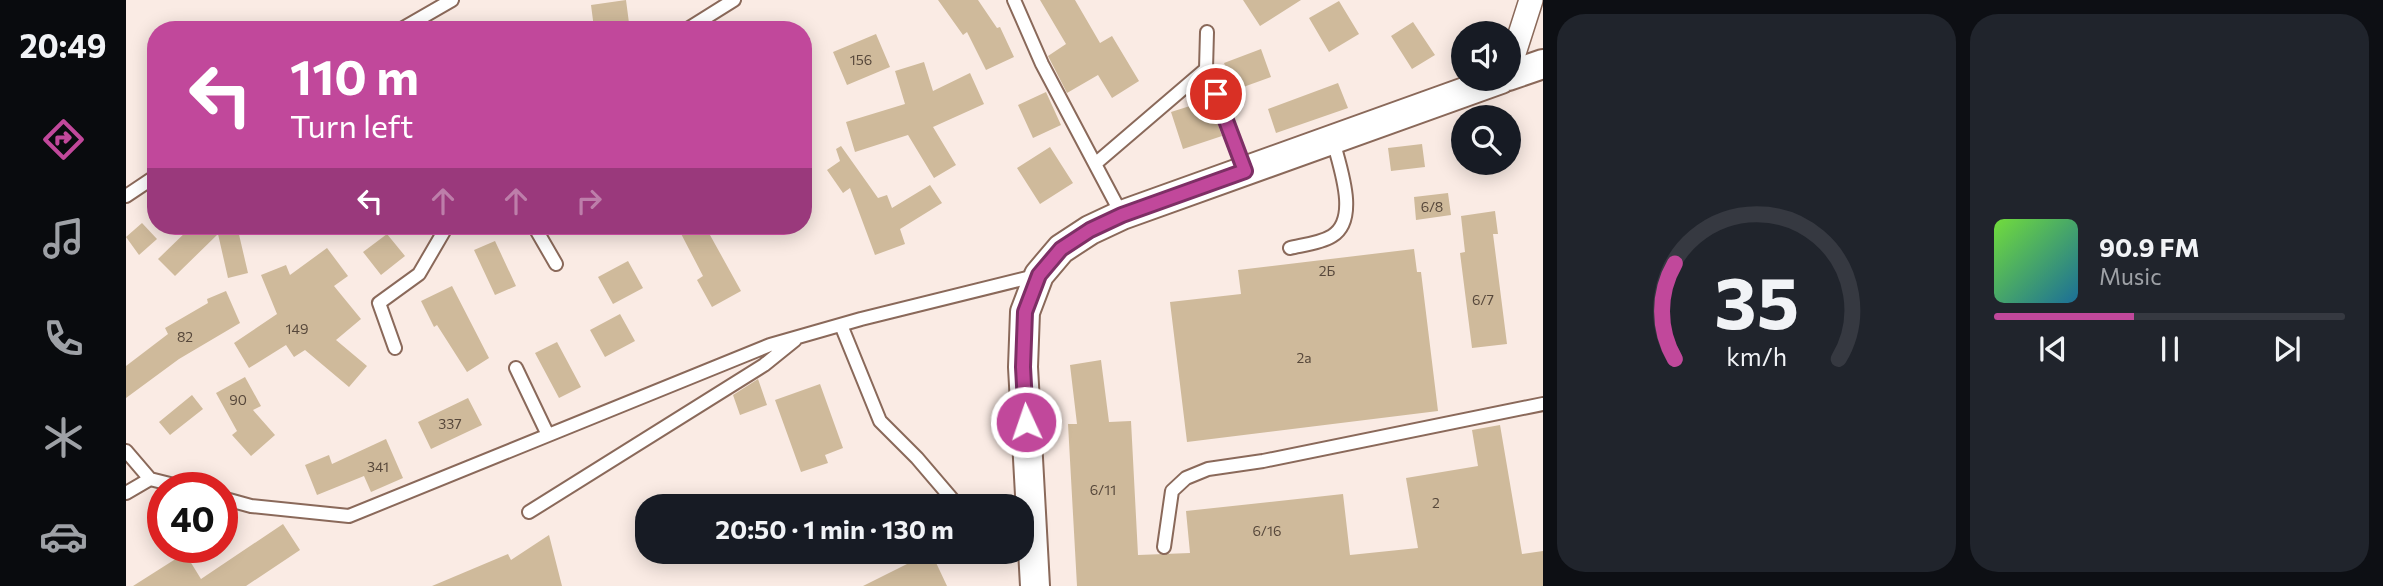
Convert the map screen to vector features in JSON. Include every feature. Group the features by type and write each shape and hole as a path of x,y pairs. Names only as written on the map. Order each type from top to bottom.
{"street":[{"path":"1521,32 1531,0"},
{"path":"1521,70 1543,64"},
{"path":"1035,586 1023,367 1025,312 1039,275 1061,249 1090,230 1122,215 1467,91"}],"lane":[{"path":"416,21 452,0"},
{"path":"700,21 734,0"},
{"path":"1014,0 1042,64 1122,215"},
{"path":"1207,32 1206,69 1245,171"},
{"path":"1095,164 1206,69"},
{"path":"1290,248 1332,237 1344,225 1347,207 1333,139"},
{"path":"126,197 147,182"},
{"path":"395,348 379,303 419,274 442,235"},
{"path":"539,235 556,264"},
{"path":"238,502 349,516 770,345 1039,275"},
{"path":"841,325 880,421 948,494"},
{"path":"529,512 764,365 801,336"},
{"path":"516,368 548,435"},
{"path":"1164,547 1172,491 1186,478 1208,469 1263,461 1543,404"},
{"path":"126,451 147,476"},
{"path":"126,493 147,481"}],"building":[{"path":"626,0 629,21 593,21 591,5"},
{"path":"938,0 978,0 997,28 1000,27 1014,57 986,70 967,32 963,35"},
{"path":"1040,0 1075,0 1100,43 1112,36 1139,81 1112,98 1098,75 1067,93 1048,56 1066,44"},
{"path":"1243,0 1301,0 1260,26"},
{"path":"1339,1 1359,34 1329,52 1309,18"},
{"path":"1413,22 1435,55 1412,69 1391,36"},
{"path":"876,34 890,67 847,85 833,52"},
{"path":"1261,49 1271,77 1235,90 1224,63"},
{"path":"924,62 933,91 970,73 984,104 933,127 956,165 934,178 908,135 855,152 846,122 905,104 895,71"},
{"path":"1338,83 1348,108 1276,133 1268,109"},
{"path":"1046,92 1061,125 1033,138 1018,105"},
{"path":"1209,100 1222,136 1183,149 1171,112"},
{"path":"1422,144 1425,167 1391,171 1388,148"},
{"path":"841,146 878,198 887,195 892,208 930,185 942,203 900,229 905,244 875,255 850,188 843,193 827,170 840,161 836,149"},
{"path":"1050,147 1073,183 1040,204 1017,168"},
{"path":"1448,193 1451,215 1416,220 1414,197"},
{"path":"1495,211 1498,234 1493,234 1507,344 1472,348 1460,253 1465,252 1461,216"},
{"path":"142,223 147,228 147,235 153,235 157,239 139,255 126,237"},
{"path":"183,235 217,235 175,276 158,259"},
{"path":"218,235 239,235 248,273 228,278"},
{"path":"388,235 405,256 381,275 363,252"},
{"path":"682,235 710,235 741,291 712,307 697,280 703,276"},
{"path":"495,241 516,286 495,295 474,250"},
{"path":"327,248 348,276 334,286 361,319 336,340 367,366 349,387 305,350 294,357 286,345 249,368 234,343 277,314 261,275 286,265 290,275"},
{"path":"1414,249 1417,272 1421,272 1438,411 1187,442 1170,302 1241,294 1238,270"},
{"path":"628,261 643,288 613,304 598,277"},
{"path":"452,286 489,358 467,372 437,325 434,327 421,301"},
{"path":"226,291 240,323 179,359 126,398 126,366 168,334 165,328 208,303 207,299"},
{"path":"620,314 635,341 605,357 590,330"},
{"path":"557,342 581,387 559,398 535,353"},
{"path":"1101,360 1109,422 1131,421 1138,555 1190,553 1186,511 1343,494 1350,555 1418,548 1406,478 1478,466 1472,430 1500,425 1522,554 1543,551 1543,586 1077,586 1068,424 1077,424 1070,365"},
{"path":"245,377 261,406 253,410 275,435 251,456 232,435 237,431 216,393"},
{"path":"758,379 767,405 740,415 733,395"},
{"path":"820,384 843,448 825,455 828,463 801,472 775,400"},
{"path":"192,395 203,409 170,435 159,422"},
{"path":"468,398 482,425 431,449 418,422"},
{"path":"386,439 403,478 371,492 364,476 317,495 305,465 329,455 332,464"},
{"path":"283,524 300,550 246,586 133,586 169,563 191,563 201,579 225,563 238,563 238,554"},
{"path":"549,535 562,586 432,586 508,554 511,560"},
{"path":"907,564 937,564 947,586 863,586"}],"route":[{"path":"1026,422 1023,367 1025,312 1039,275 1061,249 1090,230 1122,215 1245,171 1216,94"}]}
